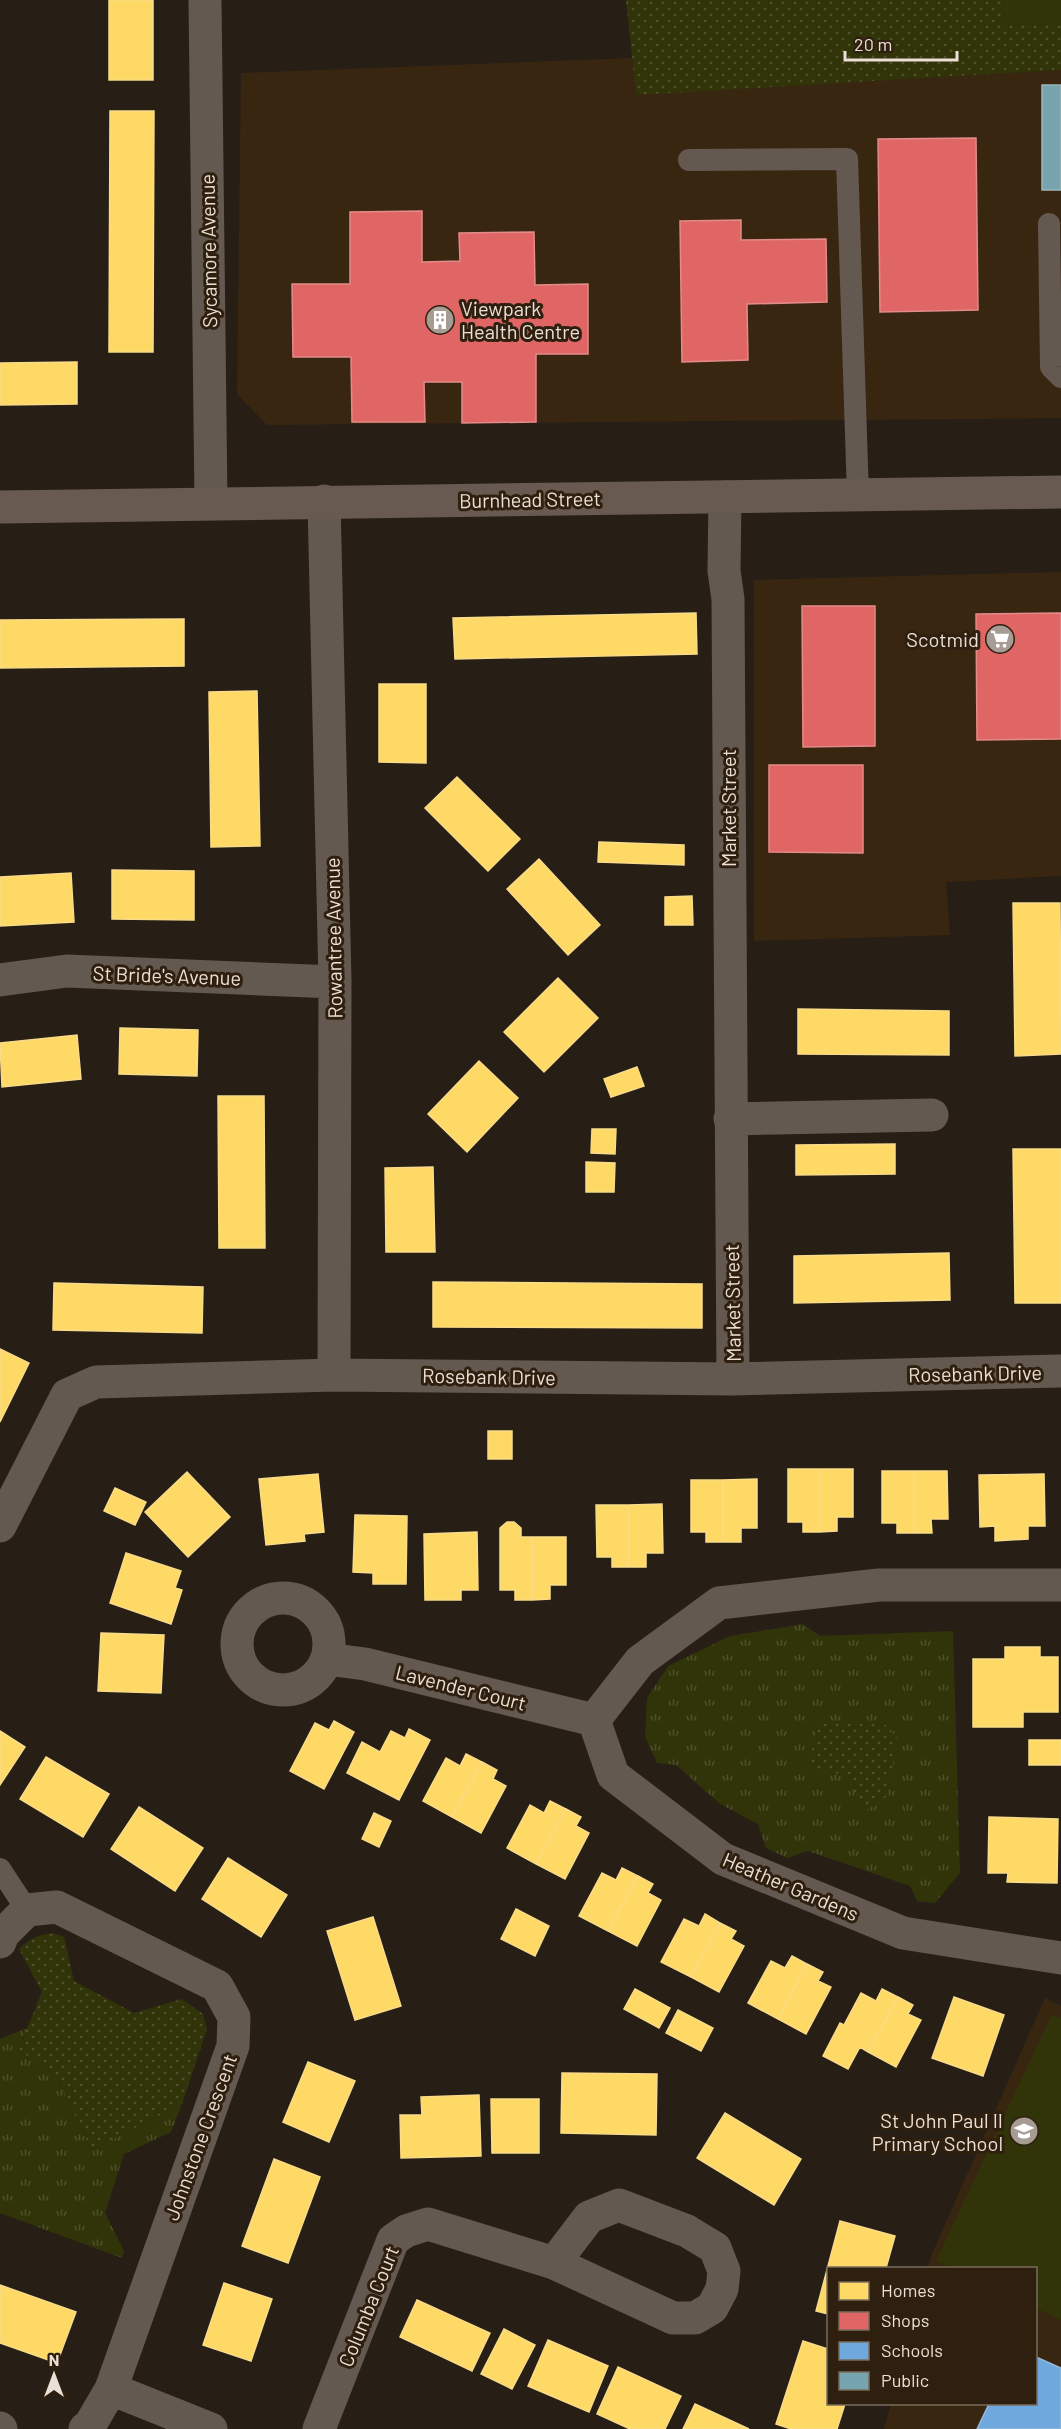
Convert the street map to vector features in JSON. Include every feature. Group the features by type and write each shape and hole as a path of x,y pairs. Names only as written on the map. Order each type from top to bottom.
{"street":[{"name":"Sycamore Avenue","path":"205,0 212,503"},
{"name":"Burnhead Street","path":"0,507 1061,492"},
{"name":"Market Street","path":"725,497 724,571 728,599 733,1379"},
{"name":"Rowantree Avenue","path":"324,501 335,982 334,1375"},
{"name":"St Bride's Avenue","path":"0,980 67,971 335,982"},
{"path":"730,1119 932,1115"},
{"name":"Rosebank Drive","path":"0,1526 67,1395 96,1382 334,1375 733,1379 1061,1371"},
{"path":"594,1720 640,1661 719,1603 879,1586 1061,1585"},
{"name":"Lavender Court","path":"327,1659 365,1664 594,1720"},
{"name":"Heather Gardens","path":"594,1720 613,1775 723,1859 903,1933 1061,1958"},
{"name":"Johnstone Crescent","path":"27,1910 57,1907 218,1986 234,2017 233,2046 111,2389 90,2425 85,2429"},
{"path":"0,1942 3,1934 27,1910"},
{"name":"Columba Court","path":"319,2429 393,2240 406,2231 428,2224 554,2263 673,2318 695,2318 712,2308 722,2289 724,2271 714,2248 687,2231 619,2205 589,2217 554,2263"},
{"path":"111,2389 211,2429"}],"lane":[{"path":"689,160 847,159 858,496"},
{"path":"1049,224 1051,367 1061,377"},
{"path":"0,1869 27,1910"}],"shaded area":[{"path":"632,58 636,94 1061,70 1061,418 267,425 237,394 241,73"},
{"path":"1061,572 1061,876 946,882 950,935 754,941 754,580"},
{"name":"St John Paul II Primary School","path":"1045,1998 1061,2006 1061,2429 884,2429 891,2405 1037,2405 1037,2267 928,2267 931,2256"}],"green space":[{"path":"626,0 1061,0 1061,70 636,95"},
{"path":"1003,0 1061,0 1061,23 1004,26"},
{"path":"803,1624 820,1636 953,1631 960,1873 935,1903 917,1901 910,1886 808,1851 787,1858 766,1848 758,1824 720,1804 676,1765 657,1763 645,1737 647,1698 668,1666 730,1636"},
{"path":"818,1720 886,1725 898,1739 887,1796 867,1810 843,1774 808,1770"},
{"path":"53,1933 64,1937 74,1981 134,2013 182,1999 203,2014 207,2029 182,2104 91,2150 56,2075 18,2050 42,1992 19,1949 35,1938"},
{"name":"St John Paul II Primary School","path":"1052,2014 1061,2018 1061,2320 1037,2308 1037,2267 950,2267 936,2261"},
{"path":"27,2028 18,2050 56,2075 91,2150 182,2104 171,2132 124,2154 105,2213 124,2251 122,2258 0,2213 0,2039"}],"building: Homes":[{"path":"109,0 153,0 153,80 109,80"},
{"path":"110,111 154,111 153,352 109,352"},
{"path":"77,362 77,404 0,405 0,363"},
{"path":"696,613 697,654 455,659 453,618"},
{"path":"184,619 184,666 0,668 0,620"},
{"path":"379,684 426,684 426,763 379,762"},
{"path":"257,691 260,846 211,847 209,692"},
{"path":"457,777 520,839 488,871 425,808"},
{"path":"599,842 684,845 684,865 598,862"},
{"path":"539,859 600,925 568,955 507,889"},
{"path":"112,870 194,871 194,920 112,919"},
{"path":"71,873 74,922 0,926 0,877"},
{"path":"692,896 693,925 665,925 665,897"},
{"path":"1013,903 1060,903 1061,1054 1015,1056"},
{"path":"558,978 598,1018 544,1072 504,1032"},
{"path":"798,1009 949,1011 949,1055 798,1054"},
{"path":"120,1028 198,1030 197,1076 119,1074"},
{"path":"77,1035 81,1079 2,1087 0,1043"},
{"path":"479,1061 518,1098 467,1152 428,1114"},
{"path":"637,1067 644,1086 611,1097 604,1079"},
{"path":"218,1096 264,1096 265,1248 219,1248"},
{"path":"592,1129 616,1129 615,1154 591,1153"},
{"path":"895,1144 895,1174 796,1175 796,1145"},
{"path":"1013,1149 1061,1149 1061,1303 1015,1303"},
{"path":"586,1162 615,1163 614,1192 586,1192"},
{"path":"433,1167 435,1252 386,1252 385,1168"},
{"path":"949,1253 950,1300 794,1303 794,1256"},
{"path":"433,1282 702,1284 702,1328 433,1327"},
{"path":"54,1283 203,1287 202,1333 53,1330"},
{"path":"0,1349 29,1363 0,1422"},
{"path":"488,1431 512,1431 512,1459 488,1459"},
{"path":"788,1469 820,1469 820,1532 803,1532 803,1522 788,1522"},
{"path":"820,1469 853,1469 853,1517 837,1517 837,1531 820,1532"},
{"path":"882,1471 914,1471 914,1533 897,1533 897,1523 882,1523"},
{"path":"914,1471 947,1471 948,1519 931,1519 932,1533 914,1533"},
{"path":"187,1472 230,1517 188,1557 145,1512"},
{"path":"318,1474 324,1532 304,1534 305,1541 266,1545 259,1479"},
{"path":"1044,1474 1045,1526 1028,1526 1028,1539 995,1541 995,1526 980,1527 979,1475"},
{"path":"757,1479 757,1528 741,1528 741,1542 723,1542 723,1480"},
{"path":"691,1480 723,1480 723,1542 706,1542 706,1532 691,1532"},
{"path":"115,1488 146,1502 135,1525 104,1511"},
{"path":"662,1504 663,1553 646,1553 646,1567 629,1567 629,1505"},
{"path":"596,1505 629,1505 629,1567 612,1567 612,1557 597,1557"},
{"path":"355,1515 407,1516 406,1584 373,1584 373,1573 353,1572"},
{"path":"507,1522 514,1522 521,1528 521,1537 532,1537 533,1600 515,1600 515,1590 500,1590 500,1528"},
{"path":"477,1532 478,1590 461,1590 461,1600 425,1600 424,1534"},
{"path":"532,1537 566,1537 566,1585 550,1585 550,1599 533,1600"},
{"path":"126,1553 181,1571 175,1588 182,1590 171,1624 110,1603"},
{"path":"101,1633 164,1635 161,1693 98,1691"},
{"path":"1005,1647 1040,1647 1040,1657 1058,1657 1058,1712 1023,1712 1023,1727 973,1727 973,1659 1005,1659"},
{"path":"334,1721 354,1732 324,1789 290,1771 315,1723 329,1730"},
{"path":"409,1729 430,1740 399,1800 347,1773 362,1742 380,1752 391,1731 405,1738"},
{"path":"0,1731 25,1747 0,1785"},
{"path":"1029,1740 1061,1740 1061,1765 1029,1765"},
{"path":"466,1754 482,1762 452,1817 423,1801 446,1758 460,1766"},
{"path":"46,1757 109,1794 83,1837 20,1799"},
{"path":"482,1762 497,1770 493,1779 506,1786 481,1833 452,1817"},
{"path":"550,1801 566,1809 536,1864 507,1848 530,1805 544,1813"},
{"path":"139,1807 203,1848 175,1891 111,1849"},
{"path":"566,1809 581,1817 576,1826 589,1833 565,1879 536,1864"},
{"path":"374,1813 391,1821 379,1847 362,1839"},
{"path":"989,1817 1058,1819 1057,1883 1007,1882 1008,1873 988,1873"},
{"path":"228,1858 287,1895 261,1937 202,1899"},
{"path":"622,1868 638,1876 608,1931 579,1916 602,1873 616,1880"},
{"path":"638,1876 653,1884 648,1893 661,1900 637,1946 608,1931"},
{"path":"516,1909 549,1926 535,1956 501,1939"},
{"path":"705,1914 720,1923 691,1977 661,1962 684,1919 699,1926"},
{"path":"373,1917 401,2006 355,2020 327,1931"},
{"path":"720,1923 736,1931 731,1939 744,1946 719,1992 691,1977"},
{"path":"792,1956 807,1964 778,2019 748,2003 771,1961 785,1968"},
{"path":"807,1964 823,1972 818,1981 831,1987 806,2034 778,2019"},
{"path":"635,1989 670,2008 659,2028 624,2009"},
{"path":"882,1989 898,1997 868,2052 860,2047 848,2069 823,2056 840,2023 844,2025 861,1993 876,2001"},
{"path":"898,1997 913,2005 908,2014 921,2020 896,2067 868,2052"},
{"path":"954,1997 1004,2015 983,2076 932,2058"},
{"path":"678,2010 713,2028 701,2051 666,2033"},
{"path":"308,2062 355,2081 329,2142 283,2122"},
{"path":"562,2073 657,2074 656,2135 561,2133"},
{"path":"479,2095 481,2156 401,2158 400,2115 422,2115 421,2097"},
{"path":"491,2099 539,2099 539,2153 492,2153"},
{"path":"725,2113 801,2159 774,2205 697,2158"},
{"path":"274,2159 320,2177 288,2263 242,2246"},
{"path":"840,2221 895,2236 886,2267 828,2267"},
{"path":"827,2270 827,2314 816,2311"},
{"path":"224,2283 272,2299 251,2361 203,2345"},
{"path":"0,2285 76,2312 57,2363 0,2343"},
{"path":"417,2300 490,2333 472,2371 400,2337"},
{"path":"504,2329 535,2345 512,2389 481,2374"},
{"path":"548,2340 608,2366 589,2412 528,2386"},
{"path":"803,2341 827,2349 827,2405 845,2405 837,2429 791,2429 776,2424"},
{"path":"618,2367 681,2396 665,2429 630,2429 597,2414"},
{"path":"695,2404 749,2429 683,2429"}],"building: Shops":[{"path":"976,138 978,310 880,312 878,139"},
{"name":"Viewpark Health Centre","path":"422,211 422,262 460,261 459,233 534,232 535,285 588,284 588,354 536,354 536,422 462,423 462,382 424,382 425,422 352,422 351,357 293,357 292,284 350,284 350,212"},
{"path":"741,220 741,240 826,239 827,302 747,304 748,360 682,362 680,221"},
{"path":"802,606 875,606 875,746 803,747"},
{"path":"1061,613 1061,739 977,740 976,614"},
{"path":"769,765 863,765 863,853 769,852"}],"building: Schools":[{"path":"1037,2357 1061,2368 1061,2429 977,2429 989,2405 1037,2405"}],"building: Public":[{"path":"1042,85 1061,85 1061,190 1042,190"}],"place":[{"name":"Viewpark Health Centre","path":"440,320"},
{"name":"Scotmid","path":"1000,639"},
{"name":"St John Paul II Primary School","path":"1024,2131"}]}
